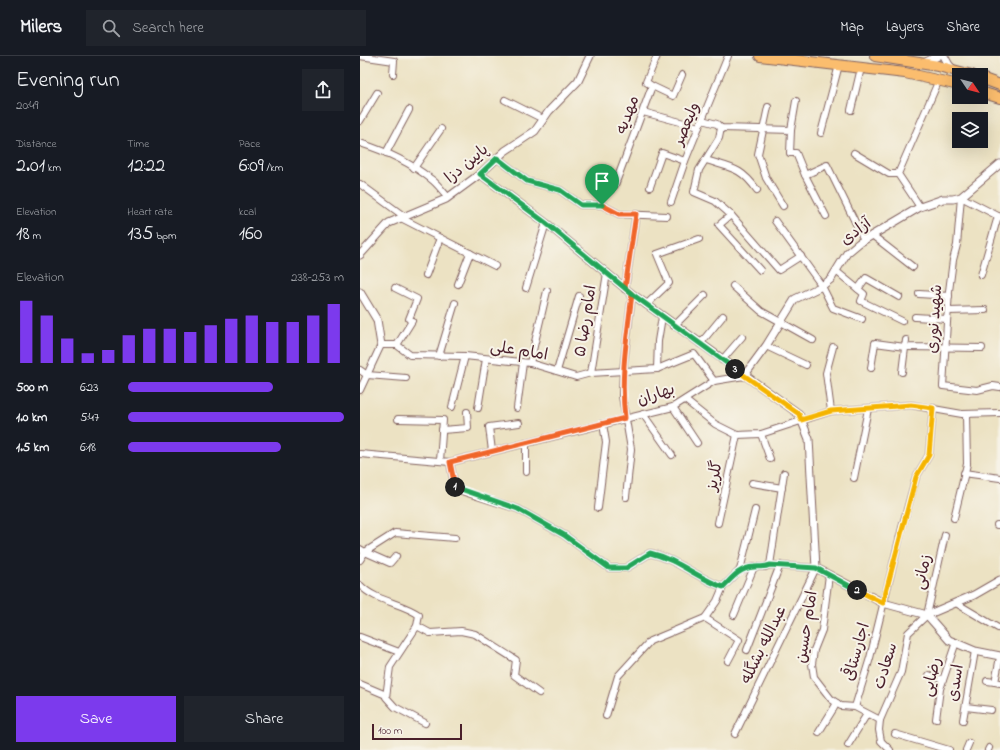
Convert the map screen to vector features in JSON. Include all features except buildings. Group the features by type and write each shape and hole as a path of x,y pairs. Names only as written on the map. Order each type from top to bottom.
{"highway":[{"path":"760,56 861,68 952,83"},
{"path":"881,56 918,60 952,69"},
{"path":"988,80 1000,84"},
{"path":"988,94 1000,98"}],"street":[{"path":"360,56 394,61 393,74"},
{"name":"پایین دزا","path":"360,255 389,223 448,198 480,174 497,158 535,131 549,111 578,81 590,56"},
{"name":"مهدیه","path":"615,185 652,86 646,82 657,56"},
{"name":"ولیعصر","path":"672,202 686,160 728,56"},
{"path":"918,60 938,56"},
{"path":"944,56 948,65 952,68"},
{"path":"822,133 838,65"},
{"path":"851,110 861,68"},
{"path":"652,86 673,96 682,76"},
{"path":"898,174 939,80"},
{"path":"360,121 377,93"},
{"path":"505,100 543,119"},
{"path":"796,101 790,130 790,153 796,153 805,175 826,216"},
{"path":"768,107 758,154 766,178 783,206"},
{"path":"386,152 409,110"},
{"path":"643,112 699,127"},
{"path":"702,120 717,124 721,128 790,130"},
{"path":"721,128 719,138 699,170 694,192 715,201 731,215 779,270 801,256"},
{"path":"414,168 441,129"},
{"path":"360,143 386,152 432,179 448,198"},
{"path":"650,187 662,153 686,160"},
{"path":"854,153 889,174 898,174"},
{"path":"497,158 527,181 560,190 581,205 602,205 619,214 667,216"},
{"path":"706,160 738,171 747,176 757,190"},
{"path":"805,175 827,165 864,240"},
{"path":"982,275 999,216 961,197 999,168"},
{"path":"480,174 546,223 646,305 799,414 809,439 816,568"},
{"path":"898,174 920,207"},
{"path":"360,184 403,217 495,266"},
{"name":"آزادی","path":"744,376 766,346 779,322 795,299 822,286 831,279 847,253 864,240 920,207 943,199 961,197"},
{"name":"شهید نوری","path":"961,197 960,224 953,260 949,296 943,386 977,390 993,386 1000,387"},
{"path":"625,288 636,214"},
{"path":"731,215 719,225 760,270"},
{"path":"776,221 822,286 833,308 862,319"},
{"path":"526,288 546,223"},
{"path":"872,235 913,267"},
{"path":"426,275 440,238"},
{"path":"646,305 669,282 657,254 699,239"},
{"path":"458,284 470,254"},
{"path":"836,271 864,294 861,301 902,321"},
{"name":"امام رضا ۵","path":"591,373 607,273"},
{"path":"858,289 866,278 899,297"},
{"path":"733,286 761,311 813,340"},
{"path":"395,288 417,299 409,319 412,322 397,345"},
{"path":"530,363 547,291"},
{"path":"360,292 377,320 382,345 360,390"},
{"path":"626,497 631,449 622,396 623,371 632,294"},
{"path":"920,294 949,296"},
{"path":"674,326 705,295"},
{"path":"557,371 579,296"},
{"path":"440,356 456,303"},
{"path":"948,311 985,310"},
{"path":"700,344 723,316"},
{"path":"655,369 662,317"},
{"path":"915,317 948,319"},
{"path":"722,360 742,337"},
{"path":"871,368 875,343 946,348 982,348"},
{"path":"902,372 906,344"},
{"name":"امام علی","path":"382,345 397,345 410,354 465,356 530,363 576,377 591,373 655,369 694,354 714,381"},
{"path":"766,346 806,365"},
{"path":"831,411 826,373 833,347"},
{"path":"452,407 465,356"},
{"path":"478,408 486,359"},
{"path":"517,408 523,363"},
{"path":"360,370 368,374 406,378"},
{"name":"بهاران","path":"360,454 450,462 673,407 714,381 744,376"},
{"path":"684,400 715,424 737,435 761,434 831,411 911,405 966,414 1000,413"},
{"path":"673,407 697,442"},
{"name":"اجارستاقی","path":"855,707 870,658 916,477 929,455 933,408"},
{"path":"854,478 868,409"},
{"path":"442,430 468,428 467,412"},
{"path":"643,414 672,455"},
{"path":"954,518 967,464 966,414"},
{"path":"398,419 443,420 440,461"},
{"path":"492,452 489,427 519,423"},
{"path":"598,508 606,442 603,424"},
{"path":"761,434 770,459"},
{"name":"گلریز","path":"718,523 737,435"},
{"path":"526,443 526,472"},
{"path":"450,462 455,489 518,509 564,535 609,568 626,568 650,553 672,560 710,583 723,587"},
{"path":"770,565 784,473"},
{"path":"964,473 1000,478"},
{"path":"752,483 782,488"},
{"path":"606,716 618,676 650,641 705,618 717,601 723,587 740,570 755,510"},
{"path":"360,560 362,551 396,533 455,538"},
{"name":"زمانی","path":"927,615 944,535"},
{"path":"362,551 390,563 396,556"},
{"path":"740,570 770,565 816,568 883,603 927,615 949,640 975,651 1000,657 998,682 987,681"},
{"path":"747,650 780,566"},
{"path":"734,615 754,567"},
{"name":"عبدالله بشگله","path":"735,734 816,568"},
{"name":"امام حسین","path":"829,575 822,630 814,650 812,664 814,677 831,700 841,706 855,707 880,720"},
{"path":"927,615 974,596 1000,580"},
{"path":"360,585 364,590 383,600 413,610 419,615 417,626 390,667 386,697 395,707 425,723"},
{"path":"956,603 998,628"},
{"name":"سعادت","path":"890,750 881,741 879,730 880,720 901,672 908,633 927,615"},
{"path":"705,618 739,640 728,662"},
{"path":"417,626 430,633 461,631 475,634 516,660 514,675 539,693"},
{"path":"360,636 399,652"},
{"name":"رضایی","path":"936,720 943,680 956,642"},
{"name":"اسدی","path":"963,720 975,651"},
{"path":"929,675 943,680"},
{"path":"360,684 386,695"},
{"path":"819,732 837,703"},
{"path":"966,707 991,710"},
{"path":"848,745 867,714"},
{"path":"894,734 949,750"},
{"path":"966,750 969,743"}],"route":[{"path":"602,205 581,205 560,190 527,181 497,158 480,174 546,223 632,294 679,330 799,414 801,420 831,411 911,405 933,408 929,455 916,477 883,603 816,568 770,565 765,567 754,567 740,570 723,587 710,583 672,560 650,553 626,568 609,568 585,552 564,535 518,509 455,489 450,462 625,418 622,396 623,371 632,294 625,288 636,214 619,214 602,205"}]}
